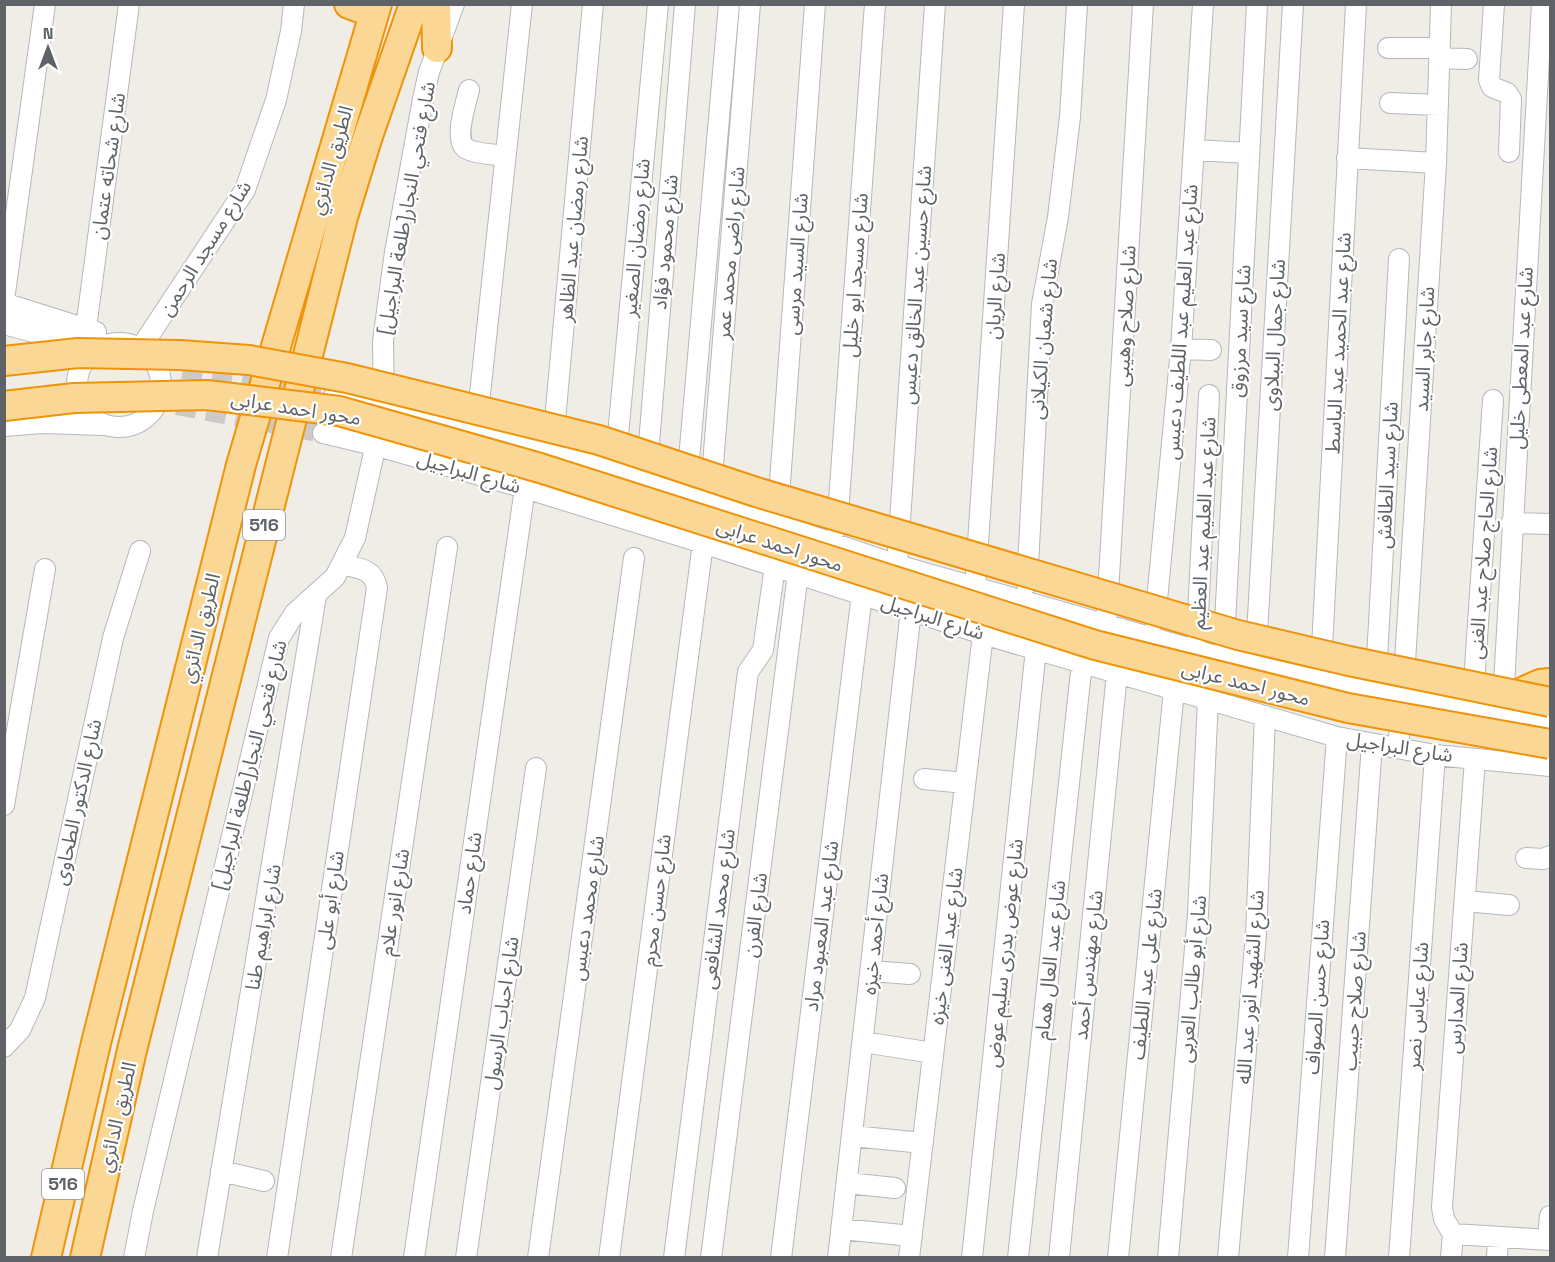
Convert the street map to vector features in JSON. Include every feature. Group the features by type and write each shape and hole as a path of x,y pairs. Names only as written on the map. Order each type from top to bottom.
{"highway":[{"name":"الطريق الدائري","path":"85,1257 132,1050 343,217 367,139 414,4"},
{"path":"436,4 437,48"},
{"name":"الطريق الدائري","path":"46,1257 96,1043 241,465 366,7"},
{"name":"محور احمد عرابى","path":"4,361 78,353 180,355 249,360 347,378 598,440 756,492 1238,634 1509,703 1551,702"},
{"name":"محور احمد عرابى","path":"4,406 74,398 198,395 339,411 531,466 1095,645 1348,708 1551,744"},
{"path":"1509,703 1540,684 1551,683"}],"street":[{"path":"45,4 4,301 132,346 156,365 183,369"},
{"name":"شارع شحاته عتمان","path":"86,328 129,4"},
{"name":"شارع مسجد الرحمن","path":"132,346 245,190 276,100 291,31 294,4"},
{"name":"شارع فتحي النجار[طلعة البراجيل]","path":"134,1257 276,648 288,621 316,596 343,565 355,538 384,408 383,341 395,252 425,90 437,48 454,4"},
{"path":"477,431 504,156 522,4"},
{"name":"شارع رمضان عبد الظاهر","path":"552,453 593,4"},
{"name":"شارع رمضان الصغير","path":"614,471 658,4"},
{"name":"شارع محمود فؤاد","path":"646,480 685,4"},
{"path":"686,493 729,4"},
{"name":"شارع راضى محمد عمر","path":"710,501 750,4"},
{"name":"شارع السيد مرسى","path":"777,524 815,4"},
{"name":"شارع مسجد ابو خليل","path":"835,545 875,4"},
{"name":"شارع حسين عبد الخالق دعبس","path":"897,565 935,4"},
{"name":"شارع الريان","path":"975,588 1014,4"},
{"name":"شارع شعبان الكيلانى","path":"1026,603 1042,304 1058,217 1071,117 1077,4"},
{"name":"شارع صلاح وهيبى","path":"1106,627 1143,4"},
{"name":"شارع عبد العليم عبد اللطيف دعبس","path":"1154,640 1181,349 1203,4"},
{"name":"شارع سيد مرزوق","path":"1213,700 1223,658 1257,4"},
{"name":"شارع جمال الببلاوى","path":"1255,666 1293,4"},
{"name":"شارع عبد الحميد عبد الباسط","path":"1320,681 1356,4"},
{"name":"شارع جابر السيد","path":"1398,748 1436,163 1441,4"},
{"path":"1494,4 1489,80 1492,87 1507,93 1511,99 1509,152"},
{"name":"شارع عبد المعطى خليل","path":"1509,703 1511,523 1542,4"},
{"path":"1388,48 1439,53 1467,59"},
{"path":"469,90 460,135 463,144 468,149 504,156"},
{"path":"1390,103 1438,105"},
{"path":"1194,150 1249,153"},
{"path":"1347,158 1436,163"},
{"name":"شارع سيد الطافش","path":"1375,691 1399,259"},
{"path":"4,324 90,355"},
{"path":"4,348 90,355 114,343 132,346"},
{"path":"1181,349 1211,350"},
{"path":"90,355 77,378 78,398 89,415 107,425"},
{"path":"4,426 42,423 124,426 138,422 146,417 158,401 161,383 156,365"},
{"name":"شارع عبد العليم عبد العظيم","path":"1197,650 1209,395"},
{"name":"شارع البراجيل","path":"334,396 477,431 646,480 897,565 1154,640 1320,681 1473,706 1509,703 1551,719"},
{"name":"شارع الحاج صلاح عبد الغنى","path":"1473,706 1493,400"},
{"path":"158,401 177,405"},
{"name":"شارع البراجيل","path":"323,433 375,445 525,488 798,573 983,634 1337,737 1435,755 1551,766"},
{"name":"شارع حماد","path":"414,1257 525,488"},
{"path":"1511,523 1551,524"},
{"name":"شارع حسن محرم","path":"609,1257 703,543"},
{"name":"شارع انور علام","path":"341,1257 447,547"},
{"name":"شارع الدكتور الطحاوى","path":"4,1047 20,1030 35,998 113,638 140,551"},
{"name":"شارع محمد دعبس","path":"538,1257 634,558"},
{"name":"شارع أبو على","path":"278,1257 377,588 375,579 368,572 343,565"},
{"name":"شارع محمد الشافعى","path":"674,1257 748,672 763,650 775,566"},
{"path":"4,805 45,569"},
{"name":"شارع الفرن","path":"711,1257 798,573"},
{"name":"شارع عبد المعبود مراد","path":"781,1257 862,594"},
{"name":"شارع ابراهيم طنا","path":"211,1257 221,1171 316,596"},
{"name":"شارع أحمد خيزه","path":"838,1257 911,610"},
{"name":"شارع عبد الغنى خيزه","path":"909,1257 983,634"},
{"name":"شارع عوض بدرى سليم عوض","path":"972,1257 1036,649"},
{"name":"شارع عبد العال همام","path":"1018,1257 1082,662"},
{"name":"شارع مهندس أحمد","path":"1059,1257 1117,673"},
{"name":"شارع على عبد اللطيف","path":"1118,1257 1174,690"},
{"name":"شارع أبو طالب العربى","path":"1168,1257 1198,914 1213,700"},
{"name":"شارع الشهيد انور عبد الله","path":"1228,1257 1256,935 1265,716"},
{"name":"شارع حسن الصواف","path":"1298,1257 1337,737"},
{"name":"شارع صلاح حبيب","path":"1335,1257 1372,744"},
{"name":"شارع عباس نصر","path":"1399,1257 1435,755"},
{"name":"شارع المدارس","path":"1453,1234 1444,1219 1442,1207 1475,759"},
{"name":"شارع احباب الرسول","path":"466,1257 536,768"},
{"path":"924,779 965,783"},
{"path":"1526,858 1544,859 1551,856"},
{"path":"1465,901 1509,905"},
{"path":"871,971 910,974"},
{"path":"862,1042 933,1053"},
{"path":"852,1136 923,1143"},
{"path":"221,1171 264,1181"},
{"path":"847,1184 895,1188"},
{"path":"1451,1257 1453,1234 1549,1240 1551,1216"},
{"path":"841,1228 912,1236"},
{"path":"1497,1257 1498,1237"}],"tunnel":[{"path":"183,369 334,396"},
{"path":"177,405 323,433"}]}
